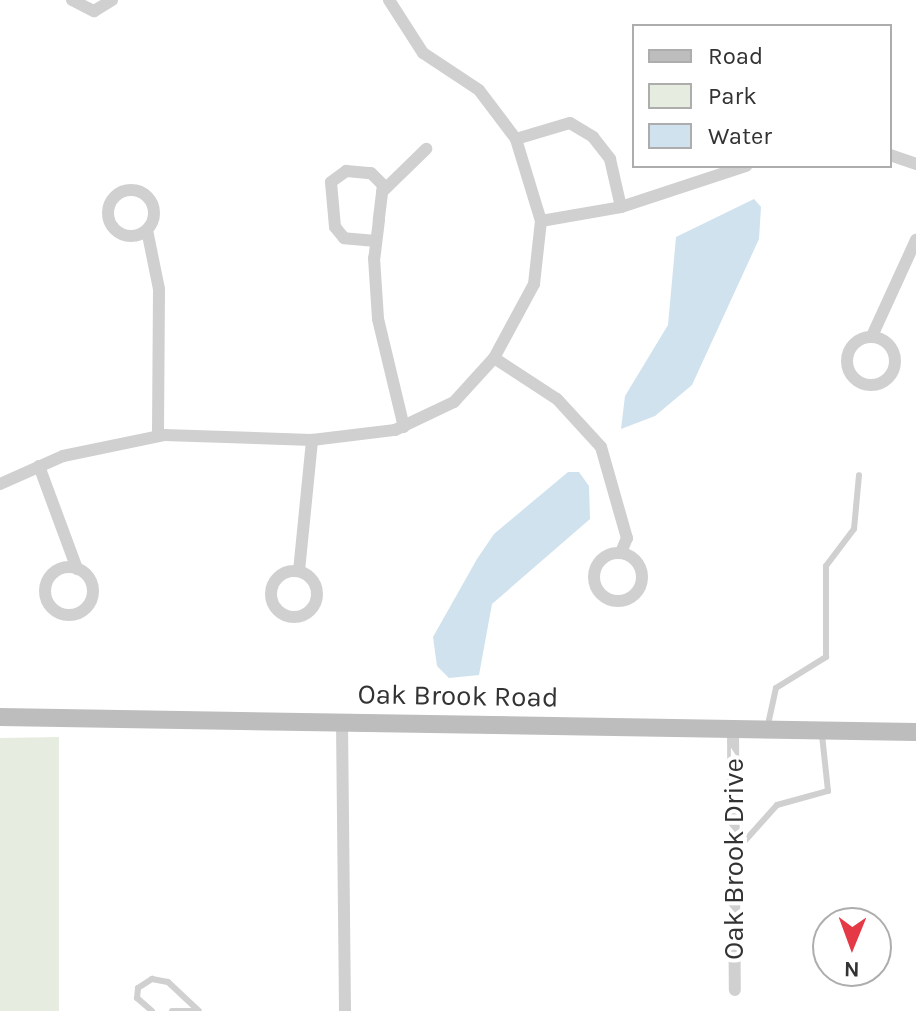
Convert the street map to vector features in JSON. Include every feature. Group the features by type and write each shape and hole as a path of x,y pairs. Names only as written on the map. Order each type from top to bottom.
{"main road":[{"name":"Oak Brook Road","path":"0,717 916,732"}],"street":[{"path":"72,0 94,11 112,0"},
{"path":"0,484 39,466 158,436 312,440 404,427 454,402 494,358 534,284 541,221 516,139 479,90 423,53 389,0"},
{"path":"516,139 570,123 593,137 610,159 621,207"},
{"path":"382,192 426,149"},
{"path":"892,156 916,164"},
{"path":"541,221 621,207 740,168"},
{"path":"376,241 359,239 335,227 331,182 346,171 371,173 382,192 376,241 378,319 404,427"},
{"path":"147,230 159,289 158,436"},
{"path":"872,336 892,349 895,364 873,385 852,376 847,361 857,341 872,336 916,240"},
{"path":"494,358 557,399 601,447 627,538 621,552 601,559 594,577 602,595 616,601 638,591 642,575 621,552"},
{"path":"299,571 312,440"},
{"path":"39,466 77,569"},
{"path":"342,723 345,1011"},
{"name":"Oak Brook Drive","path":"733,729 735,990"}],"lane":[{"path":"767,730 776,688 826,657 826,566 854,529 859,475"},
{"path":"734,853 777,805 828,791 821,731"},
{"path":"152,1011 137,998 138,988 152,979 168,982 199,1011"},
{"path":"172,1011 199,1011"}],"green space":[{"path":"59,737 59,1011 0,1011 0,738"}],"water":[{"path":"754,199 761,207 759,239 692,385 655,416 621,429 625,396 668,325 676,237"},
{"path":"568,472 579,472 589,486 590,519 492,604 479,675 449,678 437,666 433,637 477,559 494,534"}]}
